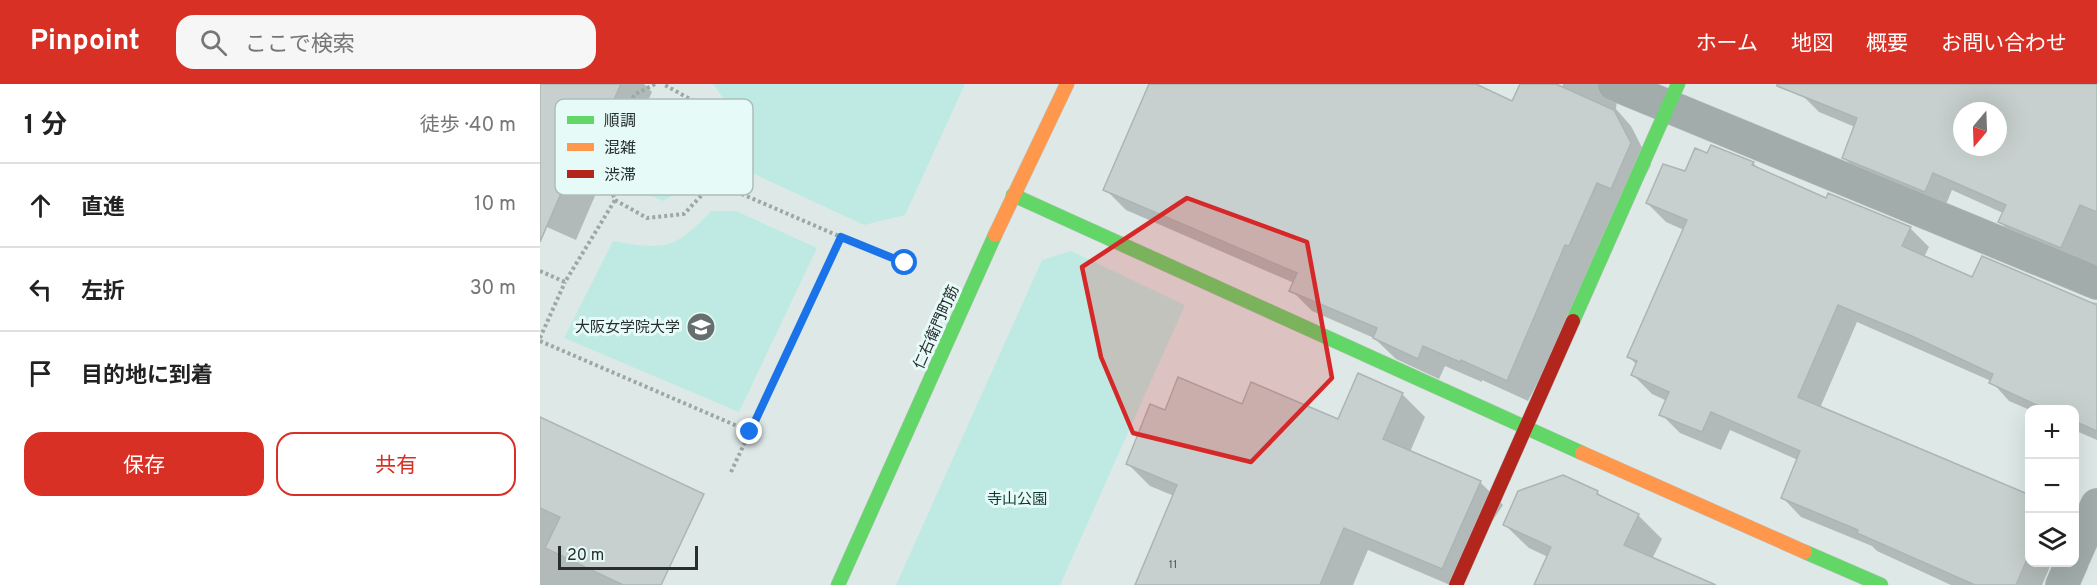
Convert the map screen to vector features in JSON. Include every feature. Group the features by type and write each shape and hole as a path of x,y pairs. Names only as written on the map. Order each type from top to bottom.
{"street":[{"name":"仁右衛門町筋","path":"838,585 1013,195 1067,84"},
{"path":"1614,84 1673,95 2097,283"},
{"path":"1456,585 1673,95"},
{"path":"1013,195 1525,428 1881,585"},
{"path":"2079,546 2097,505"},
{"path":"2062,585 2070,567"}],"path":[{"path":"632,99 634,95 655,84"},
{"path":"663,84 689,99"},
{"path":"613,195 615,200 647,218 684,214 702,195"},
{"path":"744,195 905,263"},
{"path":"615,200 564,282 540,340 750,432"},
{"path":"732,472 841,237"},
{"path":"540,271 564,282"}],"highlighted area":[{"path":"1187,198 1307,242 1332,378 1251,462 1133,433 1101,357 1082,267"}],"green space":[{"path":"713,84 965,84 905,215 864,225 753,173 753,99 724,99"},
{"path":"650,195 673,195 663,201"},
{"path":"711,211 736,211 817,248 739,412 564,338 613,241 644,246 660,246 674,242 685,236"},
{"name":"寺山公園","path":"1071,251 1185,305 1060,585 896,585 1042,260"}],"building":[{"path":"540,84 621,84 614,99 555,99 555,195 560,195 540,242"},
{"path":"1149,84 1476,84 1512,101 1520,84 1556,84 1614,110 1631,143 1611,189 1597,183 1569,246 1565,245 1507,381 1423,346 1418,359 1373,338 1377,328 1289,291 1297,273 1103,190"},
{"path":"1777,84 2097,84 2097,212 2080,205 2061,248 1998,222 2006,205 1933,173 1925,192 1842,158 1857,118 1777,86"},
{"path":"1711,145 1754,162 1752,165 1826,198 1828,193 1911,227 1902,246 1972,277 1982,256 2097,305 2097,431 2079,423 2079,405 2037,405 1989,383 1993,374 1838,305 1798,397 2025,493 2025,564 2016,585 1975,585 1857,533 1858,530 1781,498 1800,451 1711,412 1702,432 1659,415 1669,392 1631,375 1637,361 1627,357 1687,220 1646,203 1663,164 1685,171 1695,148 1707,153"},
{"path":"1358,373 1403,393 1383,439 1481,481 1442,569 1344,528 1320,585 1135,585 1177,485 1126,464 1150,404 1165,410 1178,377 1242,404 1251,382 1338,419"},
{"path":"540,417 704,494 661,585 623,585 545,548 560,517 540,508"},
{"path":"1563,475 1639,514 1624,545 1716,585 1534,585 1551,547 1503,525 1518,491"}],"traffic: fast":[{"path":"1573,321 1678,84"},
{"path":"1013,195 1582,453"},
{"path":"838,585 995,235"},
{"path":"1805,552 1881,585"}],"traffic: slow":[{"path":"995,235 1067,84"},
{"path":"1582,453 1805,552"}],"traffic: jam":[{"path":"1456,585 1573,321"}],"place":[{"name":"大阪女学院大学","path":"701,327"}],"route":[{"path":"750,432 841,237 905,263"}]}
